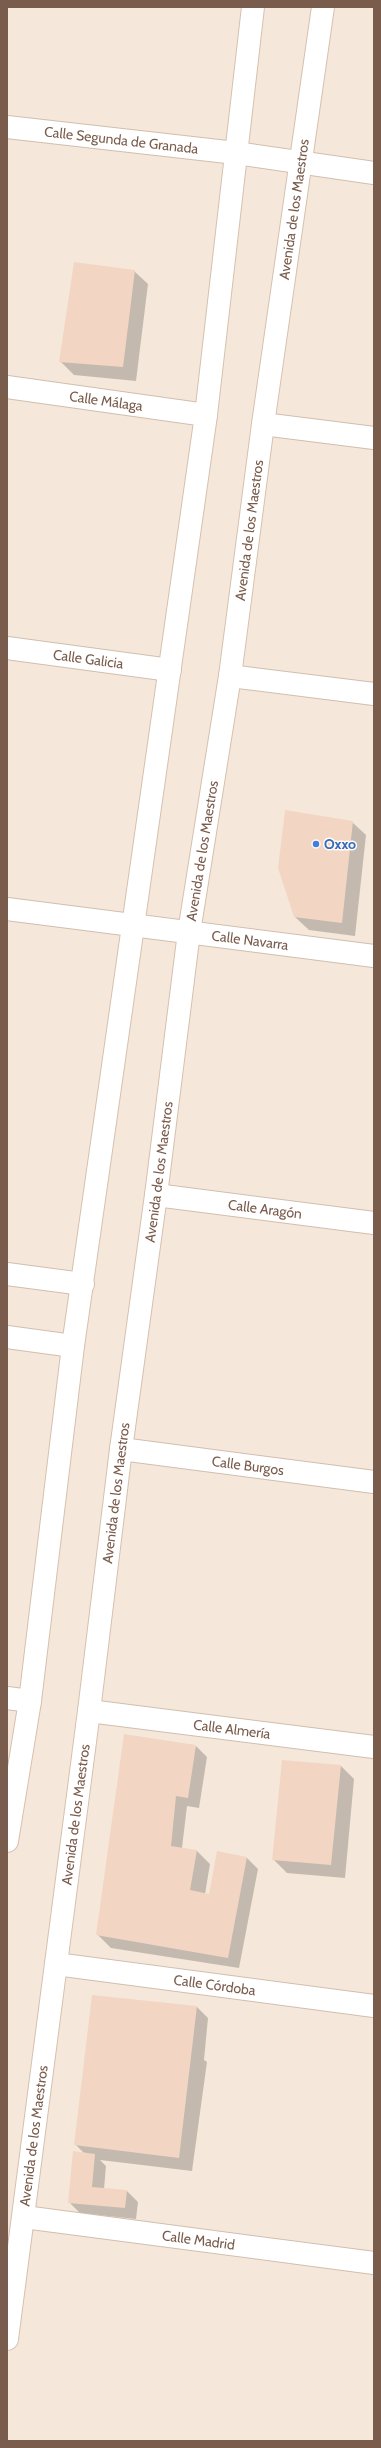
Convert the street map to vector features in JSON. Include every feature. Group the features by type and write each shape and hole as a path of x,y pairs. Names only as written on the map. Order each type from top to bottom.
{"main road":[{"path":"7,1841 30,1701 73,1346 206,415 254,7"},
{"name":"Avenida de los Maestros","path":"7,2339 89,1711 121,1449 156,1195 188,932 230,676 263,424 323,7"},
{"name":"Calle Segunda de Granada","path":"7,127 236,153 300,164 374,173"},
{"name":"Calle Málaga","path":"7,387 206,415"},
{"path":"263,424 374,438"},
{"name":"Calle Galicia","path":"7,648 170,670"},
{"path":"230,676 374,694"},
{"name":"Calle Navarra","path":"7,909 134,927 188,932 374,956"},
{"name":"Calle Aragón","path":"156,1195 374,1223"},
{"path":"7,1274 83,1284"},
{"path":"7,1337 73,1346"},
{"name":"Calle Burgos","path":"121,1449 374,1482"},
{"path":"7,1698 30,1701"},
{"name":"Calle Almería","path":"89,1711 374,1747"},
{"name":"Calle Córdoba","path":"56,1964 374,2006"},
{"name":"Calle Madrid","path":"24,2218 374,2262"}],"shaded area":[{"path":"7,7 374,7 374,2441 7,2441"}],"building":[{"path":"74,262 135,270 123,367 59,362"},
{"name":"Oxxo","path":"285,810 353,821 342,923 294,917 278,868"},
{"path":"124,1734 196,1745 188,1798 176,1796 171,1846 197,1850 190,1890 209,1894 217,1851 247,1857 228,1958 96,1935"},
{"path":"282,1760 341,1765 331,1865 272,1860"},
{"path":"92,1995 197,2006 179,2158 74,2145"},
{"path":"73,2151 95,2154 92,2187 127,2190 125,2208 68,2203"}],"place":[{"name":"Oxxo","path":"316,844"}]}
